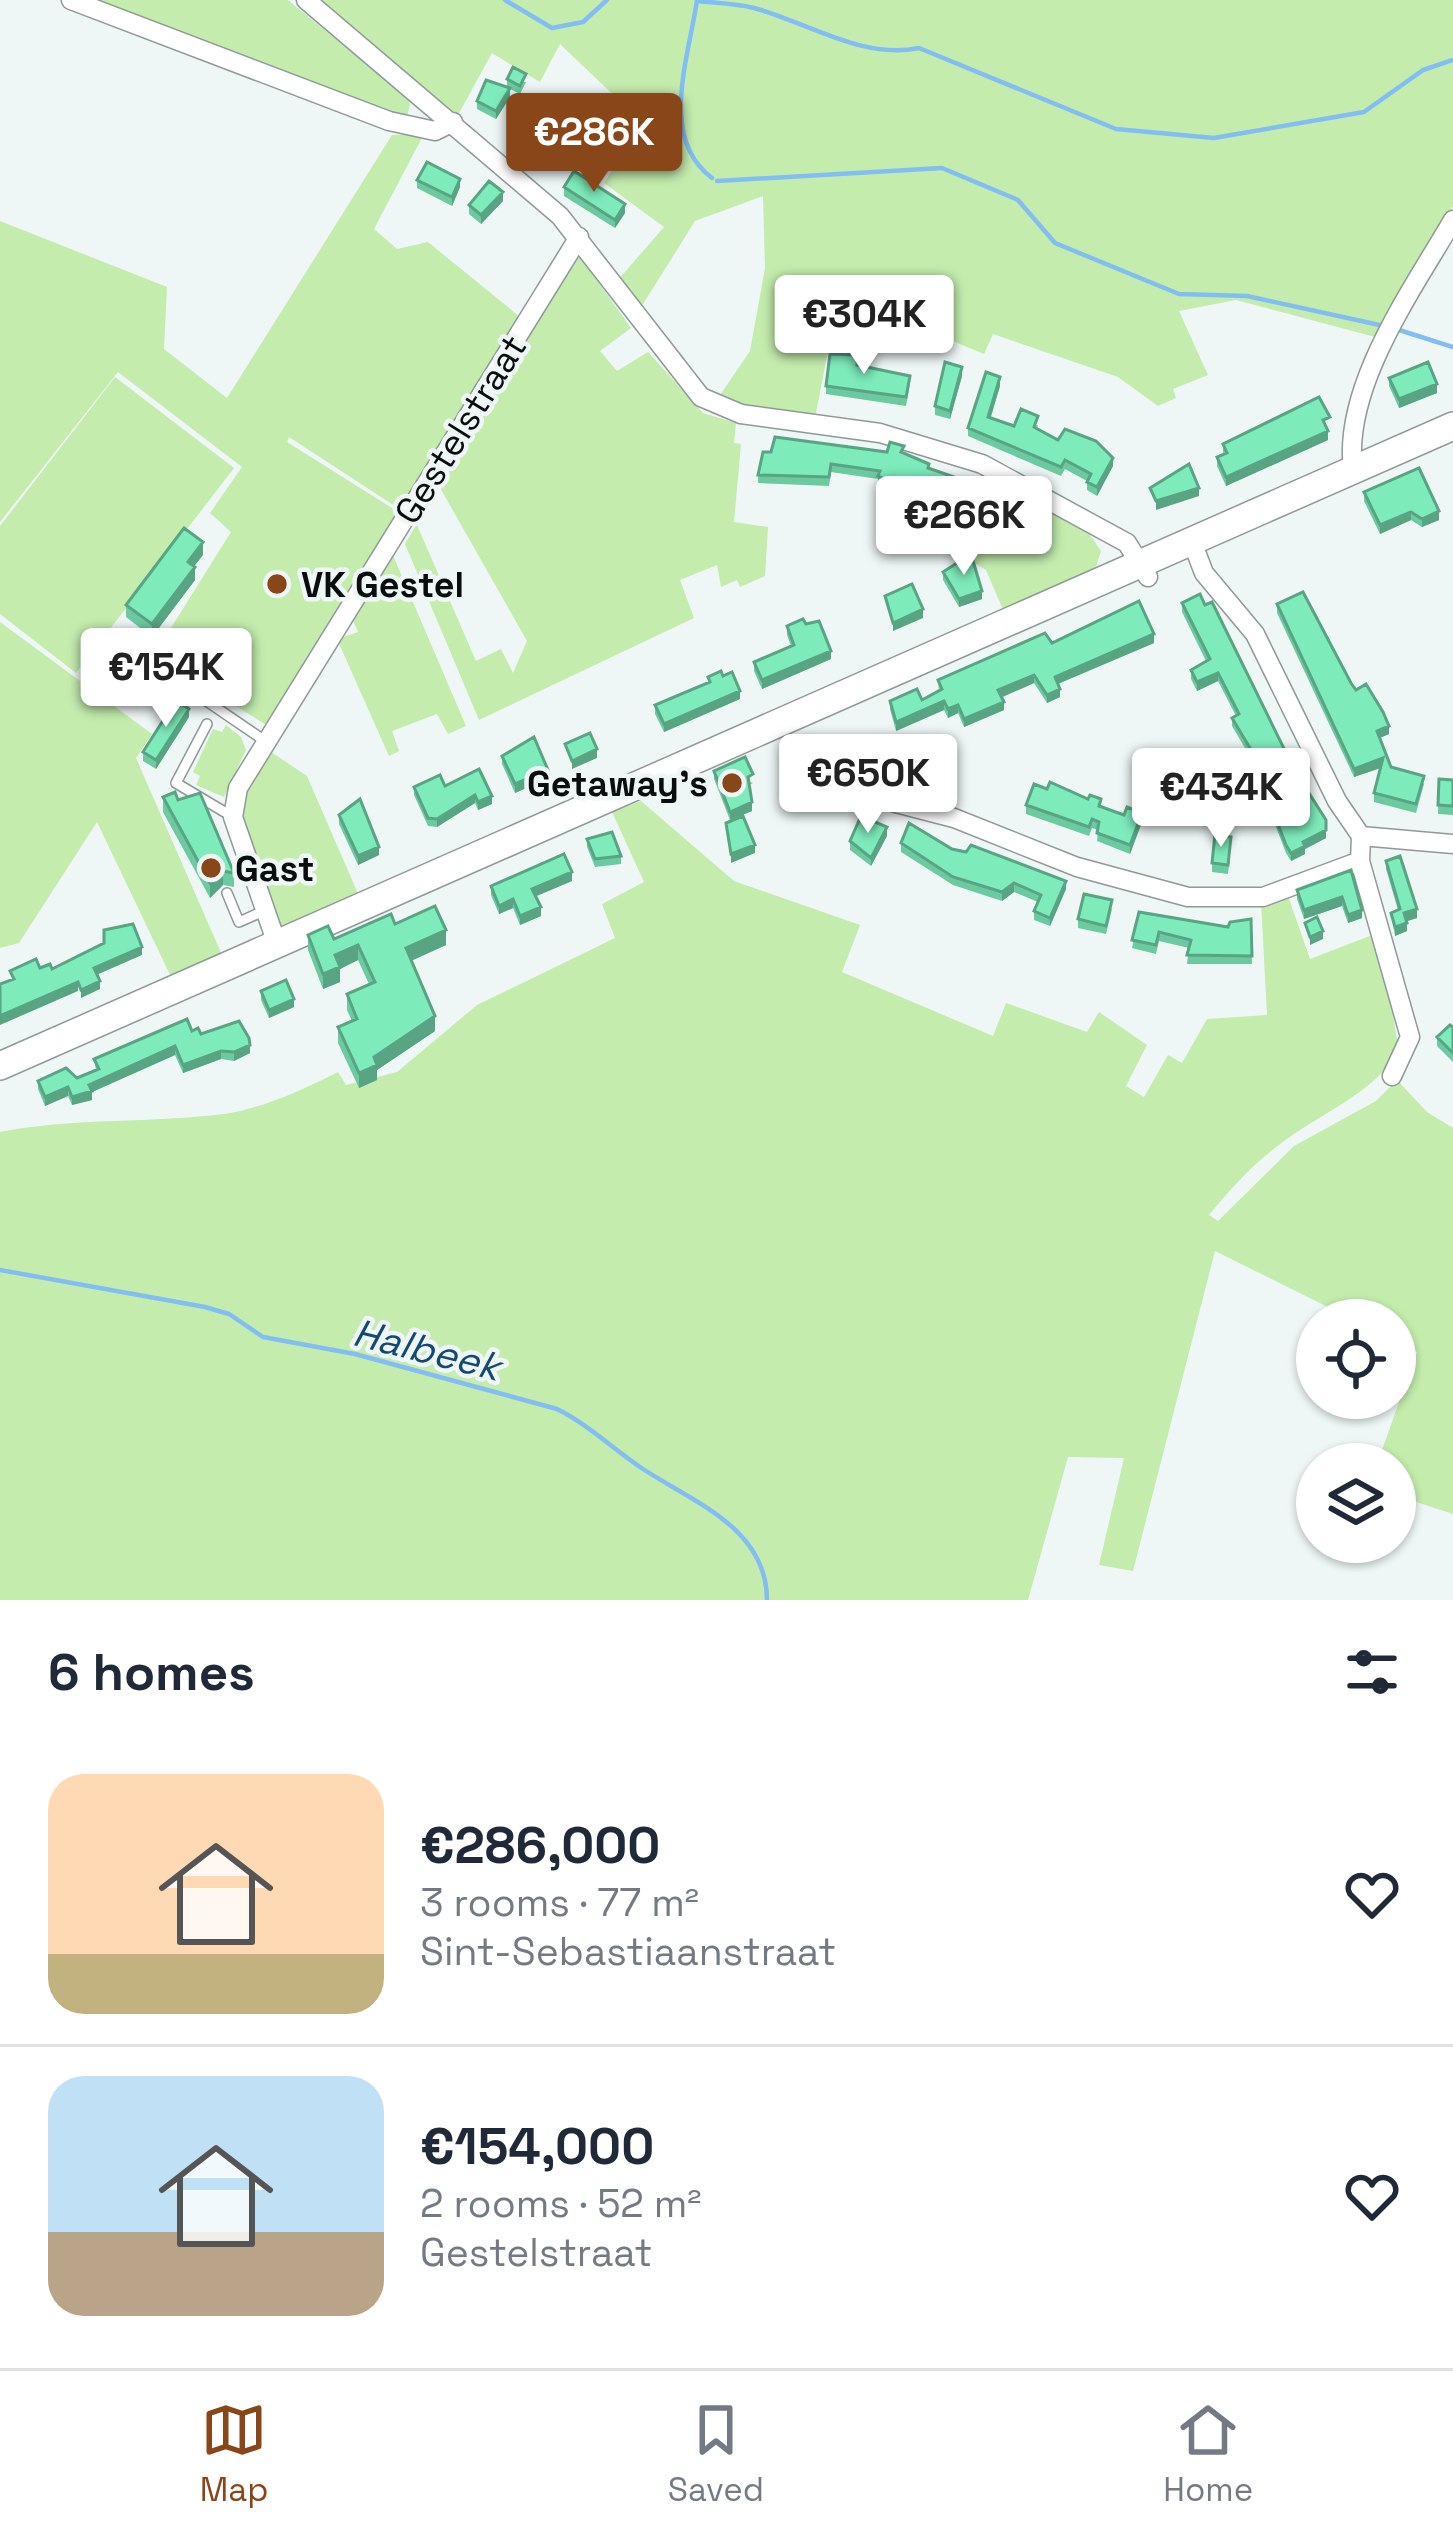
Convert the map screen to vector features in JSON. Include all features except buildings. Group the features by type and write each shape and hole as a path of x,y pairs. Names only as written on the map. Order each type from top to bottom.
{"main road":[{"path":"0,1066 1020,617 1194,547 1453,426"}],"street":[{"path":"71,0 389,121 435,131 453,122"},
{"path":"306,0 453,122 579,237 683,378 720,408 880,433 982,464 1126,543 1143,568"},
{"path":"1353,470 1353,430 1382,340 1453,220"},
{"name":"Gestelstraat","path":"233,817 238,788 265,741 579,237"},
{"path":"1194,547 1204,573 1255,634 1337,801 1361,836 1360,861 1407,1011 1410,1037 1392,1076"},
{"path":"869,796 955,818 1077,867 1188,897 1264,897 1360,861"},
{"path":"233,817 278,944"},
{"path":"1361,836 1453,844"}],"lane":[{"path":"147,648 148,661 265,741"},
{"path":"207,724 176,783 233,817"},
{"path":"227,893 238,922 266,910"}],"green space":[{"path":"96,0 288,0 404,95 410,103 407,117 398,120"},
{"path":"322,0 1453,0 1453,206 1375,337 1236,300 1179,311 1208,375 1173,389 1176,398 1158,406 1118,377 993,334 984,354 839,294 815,418 716,401 750,351 765,268 763,196 695,221 640,309 618,280 664,227 604,183 635,136 617,118 626,107 560,44 540,82 492,53 457,117"},
{"path":"424,134 374,229 397,249 428,242 531,326 578,254 631,328 600,351 617,371 648,352 703,413 736,423 734,443 741,444 734,522 768,527 765,576 740,587 737,580 721,587 717,565 680,580 694,618 479,720 405,544 416,525 401,510 289,437 287,442 400,513 268,726 154,655 231,532 210,513 242,467 118,372 0,522 0,221 167,287 164,349 227,398 392,135","holes":["439,486 527,641 513,673 501,649 476,661 417,525"]},
{"path":"115,377 234,468 76,673 0,614 0,526"},
{"path":"1003,482 1086,529 1101,551 1095,569 1004,612 986,570 958,552"},
{"path":"392,553 466,726 448,734 437,714 392,731 399,751 389,756 337,639 358,632 351,616"},
{"path":"0,622 152,734 136,758 222,955 172,979 97,822 19,943 0,948"},
{"path":"226,725 241,737 246,750 224,797 196,785 200,776 193,772 213,729 222,732"},
{"path":"265,748 307,776 359,896 281,930 241,829 242,802"},
{"path":"641,801 734,881 860,925 842,972 993,1036 1006,1003 1087,1032 1099,1012 1147,1045 1126,1086 1144,1097 1168,1055 1182,1063 1207,1019 1267,1015 1261,901 1287,893 1310,959 1380,932 1399,1052 1357,1094 1266,1155 1209,1215 1218,1221 1294,1146 1376,1101 1397,1080 1427,1112 1453,1128 1453,1514 1416,1502 1416,1443 1384,1443 1393,1419 1416,1419 1416,1299 1312,1299 1215,1251 1133,1571 1099,1565 1124,1458 1068,1457 1028,1600 0,1600 0,1132 231,1113 278,1099 338,1072 346,1085 397,1072 477,1005 615,938 602,904 644,882 612,812"}],"waterway":[{"path":"505,0 552,28 583,22 607,0"},
{"path":"697,0 681,119 696,161 712,178"},
{"path":"697,1 754,8 877,49 919,48 1116,129 1214,138 1364,112 1423,70 1453,60"},
{"path":"717,181 942,168 1018,200 1055,243 1179,294 1247,296 1384,326"},
{"path":"1396,329 1453,347"},
{"name":"Halbeek","path":"0,1270 205,1307 229,1314 263,1337 355,1354 557,1409 724,1520 755,1554 767,1600"}],"place":[{"name":"VK Gestel","path":"277,584"},
{"name":"Getaway's","path":"732,783"},
{"name":"Gast","path":"211,868"}]}
